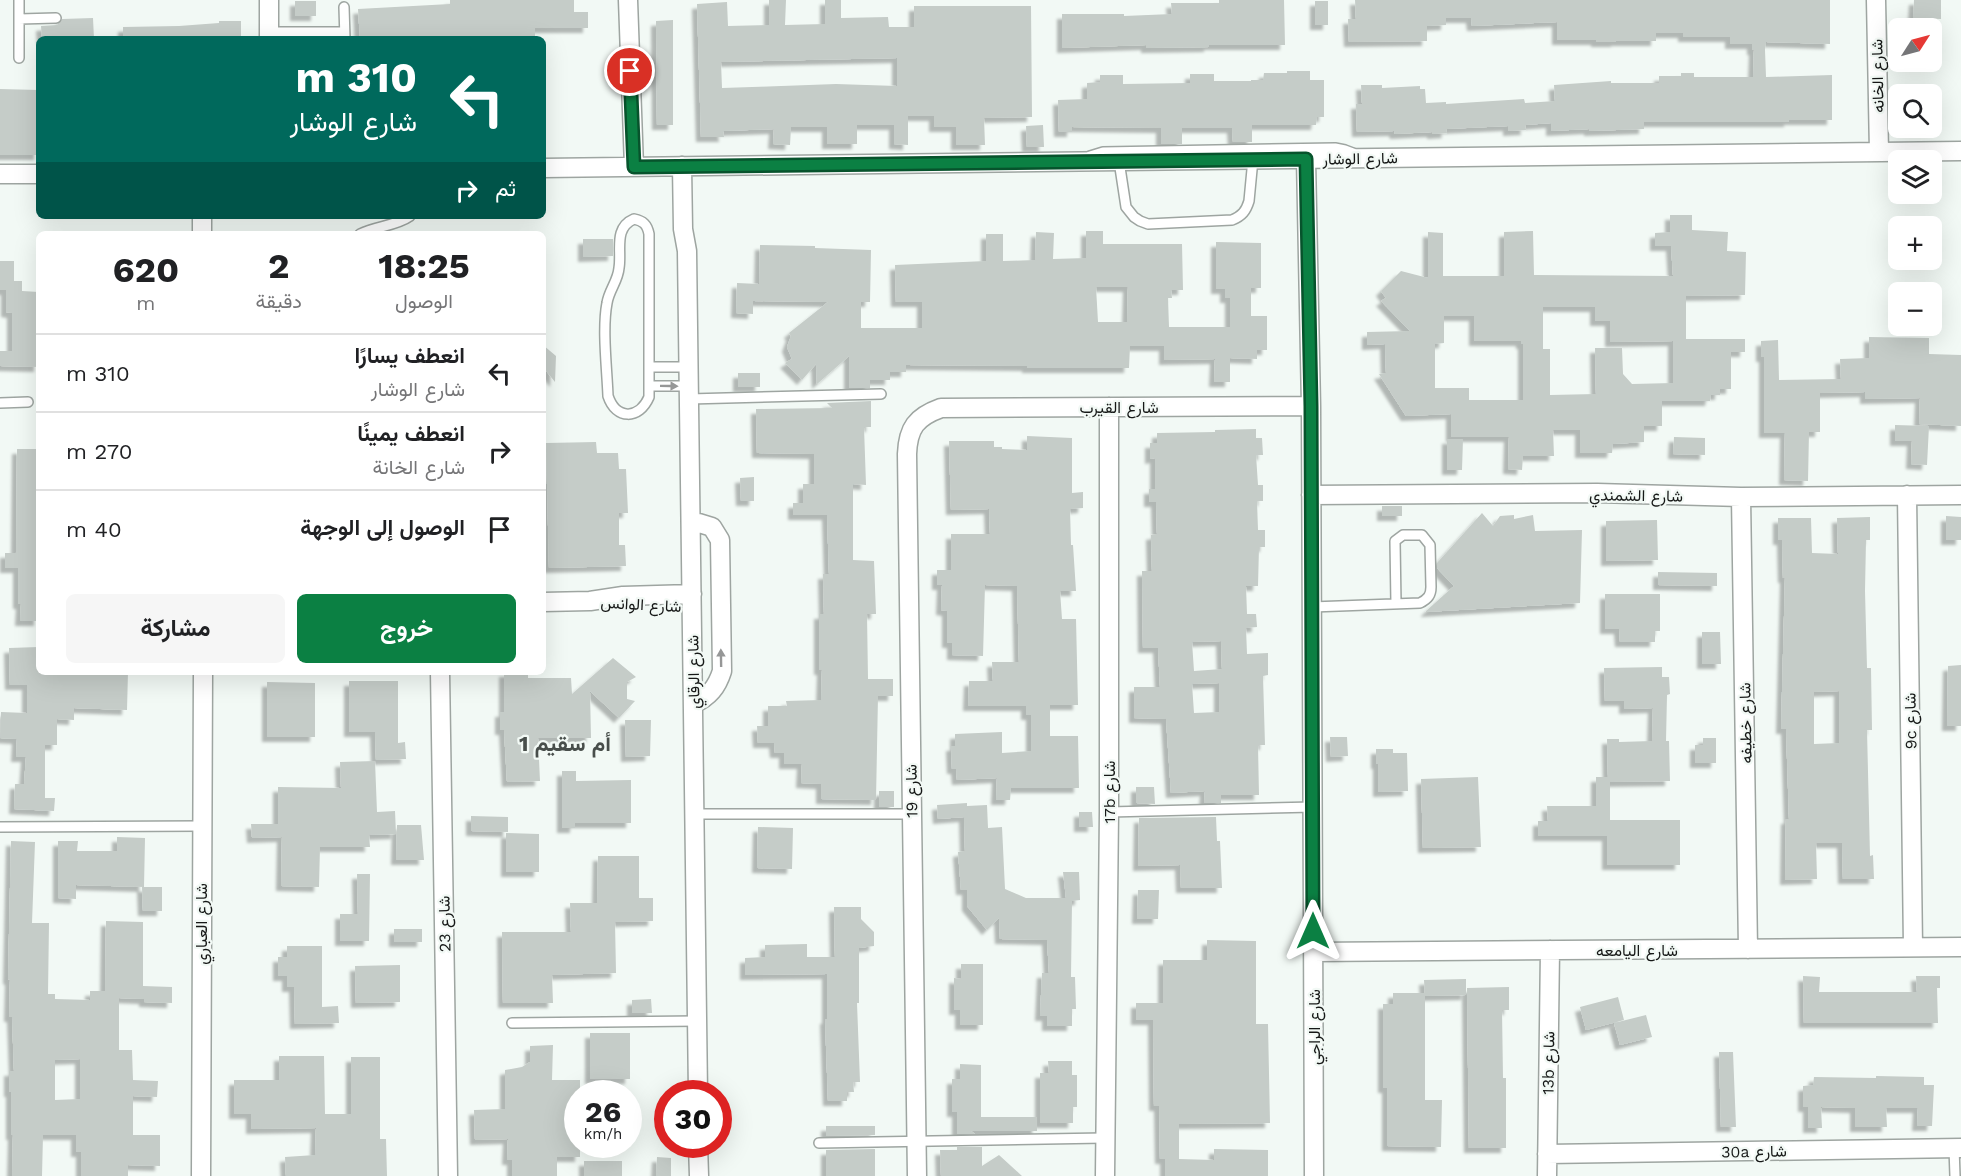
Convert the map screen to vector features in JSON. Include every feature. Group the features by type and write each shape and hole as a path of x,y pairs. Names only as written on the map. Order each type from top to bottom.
{"street":[{"path":"269,0 269,35"},
{"path":"628,0 634,167"},
{"name":"شارع الخانه","path":"1876,0 1879,152"},
{"name":"شارع الوشار","path":"546,168 1961,151"},
{"name":"شارع الراجي","path":"1306,159 1311,406 1314,1176"},
{"name":"شارع الرقاي","path":"688,166 691,229 687,251 698,1080"},
{"path":"0,174 36,174"},
{"name":"شارع القيرب","path":"927,413 941,408 1311,406"},
{"name":"17b شارع","path":"1105,1176 1109,812 1108,407"},
{"name":"شارع 19","path":"917,1176 907,454 911,430 915,423 927,413"},
{"name":"شارع الشمندي","path":"1311,495 1597,493 1741,497 1961,495"},
{"name":"9c شارع","path":"1907,495 1913,948"},
{"name":"شارع خطيفه","path":"1741,497 1748,949"},
{"path":"691,524 706,524 712,527 719,536 722,671 709,695 693,704"},
{"name":"شارع الوانس","path":"546,602 590,601 612,605 692,600"},
{"name":"شارع العباري","path":"201,1176 203,675"},
{"name":"شارع 23","path":"440,675 448,1176"},
{"name":"شارع اليامعه","path":"1313,952 1961,947"},
{"name":"13b شارع","path":"1547,1176 1550,950"},
{"name":"30a شارع","path":"1547,1154 1958,1148"},
{"path":"698,1158 699,1176"}],"lane":[{"path":"20,0 20,58"},
{"path":"269,35 345,35 344,7"},
{"path":"20,18 56,18"},
{"path":"1083,162 1090,156 1103,152 1335,148 1364,158"},
{"path":"1119,161 1126,207 1134,217 1148,224 1232,220 1240,216 1249,201 1253,159"},
{"path":"367,231 406,219"},
{"path":"633,219 641,220 647,226 649,234 649,367 649,397 645,406 637,412 628,414 618,412 611,405 608,396 606,310 610,290 619,273 622,228 626,222 633,219"},
{"path":"649,367 689,367"},
{"path":"649,386 689,393 881,394"},
{"path":"0,403 28,402"},
{"path":"1312,608 1420,603 1425,600 1431,592 1430,545 1422,535 1403,535 1395,541 1396,604"},
{"path":"1109,812 1313,807"},
{"path":"694,814 911,814"},
{"path":"0,827 201,826"},
{"path":"512,1023 697,1021"},
{"path":"819,1143 1104,1138"},
{"path":"1954,1176 1958,1148"}],"building":[{"path":"450,0 574,0 574,12 588,12 588,28 535,28 535,36 360,36 358,9 450,4"},
{"path":"769,0 786,0 785,25 825,24 825,0 841,0 841,18 888,17 889,27 914,27 914,6 1031,6 1032,117 984,118 985,145 956,145 956,127 934,127 934,116 908,116 908,145 894,144 894,125 857,125 857,144 827,144 827,127 791,127 790,145 773,144 774,129 723,131 724,137 701,137 697,4 727,2 728,26 769,25","holes":["897,58 897,86 836,84 722,88 721,62"]},
{"path":"1219,0 1284,0 1285,45 1146,48 1146,45 1062,48 1062,14 1124,14 1124,16 1172,14 1171,3 1219,3"},
{"path":"1355,0 1830,0 1830,44 1766,42 1765,50 1766,77 1832,75 1832,120 1644,122 1644,129 1589,131 1589,129 1551,131 1551,123 1525,125 1526,130 1508,131 1508,126 1446,129 1447,133 1432,134 1432,132 1395,134 1394,131 1357,132 1356,104 1362,104 1361,85 1382,85 1382,88 1420,86 1420,89 1425,89 1426,103 1446,102 1446,104 1524,99 1525,103 1555,101 1554,85 1611,81 1611,83 1659,83 1659,76 1681,76 1681,73 1694,73 1694,77 1753,77 1754,50 1752,50 1752,44 1730,44 1730,37 1683,37 1683,33 1656,33 1656,41 1557,40 1557,22 1472,26 1471,18 1446,18 1446,25 1427,26 1427,41 1349,42 1348,19 1356,19"},
{"path":"1914,0 1941,0 1941,18 1913,18"},
{"path":"295,1 316,1 316,16 295,16"},
{"path":"1315,1 1328,1 1328,25 1315,25"},
{"path":"93,18 94,36 42,36 41,26 57,25 62,19"},
{"path":"673,20 673,125 657,125 656,21"},
{"path":"219,21 241,21 241,36 123,36 123,27 219,23"},
{"path":"1287,71 1310,71 1310,80 1324,80 1324,117 1317,117 1316,125 1252,125 1252,142 1233,142 1232,128 1182,128 1182,144 1161,144 1161,128 1072,127 1072,132 1059,132 1058,100 1087,99 1087,83 1100,82 1100,75 1123,75 1123,84 1190,83 1190,74 1214,74 1214,81 1251,81 1263,80 1264,73 1287,73"},
{"path":"0,89 36,90 36,155 0,155"},
{"path":"1043,125 1044,147 1027,147 1026,126"},
{"path":"1670,215 1692,215 1692,230 1728,232 1727,251 1746,252 1745,295 1686,296 1686,339 1745,339 1745,352 1731,352 1731,389 1720,389 1720,395 1711,395 1710,401 1662,401 1662,426 1644,426 1644,442 1613,444 1612,453 1580,453 1580,430 1553,430 1554,456 1523,456 1522,470 1508,469 1509,437 1451,437 1451,414 1406,416 1379,374 1386,373 1385,344 1367,345 1367,332 1410,331 1381,301 1386,298 1381,291 1401,271 1428,278 1428,232 1443,233 1443,276 1504,276 1504,232 1533,231 1534,275 1673,276 1671,246 1655,246 1655,233 1670,232","holes":["1543,307 1595,307 1595,321 1610,321 1610,342 1673,341 1673,383 1632,384 1623,374 1622,348 1595,348 1596,394 1550,395 1550,349 1543,349","1444,316 1474,316 1474,341 1521,341 1523,344 1523,400 1469,400 1469,388 1435,388 1435,344 1444,343"]},
{"path":"1086,231 1103,231 1103,244 1182,244 1183,290 1171,290 1172,298 1168,298 1169,327 1230,327 1230,298 1225,298 1225,289 1216,289 1216,242 1261,243 1261,288 1251,288 1251,316 1267,316 1267,350 1257,350 1257,359 1230,358 1230,382 1214,382 1215,359 1164,360 1164,346 1130,346 1129,368 906,365 906,372 890,372 890,380 870,380 870,388 849,388 849,356 817,384 816,364 802,380 785,363 792,359 787,347 791,336 789,333 828,302 753,301 753,314 736,313 737,283 759,284 760,245 871,250 870,302 861,302 861,328 922,328 922,302 896,302 895,265 986,261 986,234 1003,234 1003,261 1035,260 1036,232 1054,233 1053,259 1086,258","holes":["1096,287 1128,287 1127,322 1098,322"]},
{"path":"583,239 613,239 613,256 583,257"},
{"path":"0,261 14,261 14,281 22,281 22,291 36,292 36,367 0,366 0,351 12,351 12,313 6,312 6,290 0,290"},
{"path":"1869,337 1929,338 1929,354 1961,355 1961,426 1919,424 1920,398 1865,399 1865,392 1820,393 1820,432 1809,432 1808,481 1784,480 1785,433 1764,433 1764,357 1761,357 1761,341 1778,340 1779,380 1841,379 1840,359 1869,358"},
{"path":"546,348 556,356 555,382 546,371"},
{"path":"738,373 760,373 760,387 738,387"},
{"path":"871,401 871,427 864,427 866,485 853,484 853,560 874,561 876,614 867,614 868,679 893,679 893,696 878,696 876,800 821,799 821,784 801,783 802,764 784,764 784,753 775,753 774,743 758,743 757,726 768,726 768,706 787,706 786,701 821,700 819,614 824,614 823,574 829,574 827,515 793,515 793,503 803,503 803,484 814,484 814,454 757,453 756,409 832,408 827,403"},
{"path":"1895,425 1929,426 1927,465 1911,464 1912,441 1895,441"},
{"path":"1256,429 1256,438 1262,438 1263,455 1256,455 1258,485 1263,485 1263,501 1257,501 1258,530 1265,530 1265,547 1259,547 1258,586 1246,586 1247,614 1256,614 1257,627 1246,628 1247,654 1268,653 1268,675 1263,676 1265,745 1258,745 1259,795 1221,795 1221,803 1204,803 1205,791 1171,793 1166,719 1134,718 1134,687 1160,687 1158,648 1143,648 1142,571 1152,571 1151,535 1157,534 1156,502 1149,502 1149,489 1155,489 1155,458 1150,459 1150,443 1157,443 1157,433 1215,432 1215,430","holes":["1221,641 1222,669 1194,671 1192,642","1219,683 1219,712 1194,713 1192,684"]},
{"path":"1027,436 1072,438 1072,493 1083,492 1083,508 1070,509 1076,591 1060,591 1062,619 1076,619 1078,705 1050,705 1050,736 1078,736 1079,788 1011,788 1010,800 996,800 997,778 957,780 956,769 952,769 951,746 955,746 955,734 1002,732 1002,753 1031,751 1031,715 1026,715 1026,706 968,706 969,681 993,681 992,662 1019,662 1017,586 985,585 983,656 952,655 952,643 947,643 947,611 941,610 942,585 937,585 937,570 951,570 951,534 990,534 989,509 951,510 949,441 994,441 994,447 1027,450"},
{"path":"1674,437 1705,438 1705,455 1673,454"},
{"path":"1447,439 1463,439 1462,470 1447,470"},
{"path":"596,442 597,453 618,453 619,469 626,469 628,513 619,513 619,545 625,545 626,566 549,568 546,443"},
{"path":"17,449 36,449 36,621 20,621 18,568 5,568 5,553 16,553"},
{"path":"754,477 754,501 741,501 740,478"},
{"path":"1382,506 1402,506 1402,516 1382,516"},
{"path":"1482,513 1493,526 1500,516 1514,515 1514,519 1533,515 1535,531 1582,530 1580,603 1425,612 1454,586 1437,568 1437,563"},
{"path":"1946,516 1961,517 1961,540 1946,540"},
{"path":"1870,517 1870,540 1866,540 1865,591 1867,668 1871,668 1872,730 1867,730 1870,856 1873,855 1874,879 1843,879 1842,843 1816,843 1817,879 1785,880 1786,819 1789,819 1786,729 1781,729 1785,578 1783,578 1782,540 1778,540 1778,518 1811,518 1812,553 1838,554 1837,518","holes":["1839,691 1839,743 1814,744 1814,692"]},
{"path":"1657,520 1658,560 1606,561 1606,521"},
{"path":"1658,572 1717,573 1717,586 1658,585"},
{"path":"1605,594 1660,594 1660,631 1655,631 1655,642 1620,642 1619,629 1605,629"},
{"path":"1702,632 1720,632 1721,664 1702,664"},
{"path":"36,647 36,675 128,675 127,710 74,708 74,720 57,719 57,745 45,745 45,798 55,798 54,811 14,809 15,784 24,784 26,757 16,757 17,739 0,738 1,712 27,713 27,685 10,685 9,648"},
{"path":"613,658 636,677 627,682 627,699 635,701 619,718 590,691 591,738 538,738 540,781 507,782 504,730 500,730 500,712 504,712 504,675 528,675 528,678 571,678 572,694"},
{"path":"1961,665 1961,726 1947,726 1948,666"},
{"path":"1662,667 1662,677 1669,677 1666,741 1669,741 1670,781 1610,782 1610,820 1680,820 1680,865 1607,865 1607,836 1538,836 1538,821 1548,821 1547,806 1596,806 1596,777 1608,777 1607,739 1619,739 1619,742 1652,741 1653,708 1624,709 1624,701 1605,701 1604,668"},
{"path":"349,681 398,681 398,743 405,742 406,759 376,760 375,732 349,732"},
{"path":"267,682 315,683 315,737 267,737"},
{"path":"625,720 651,720 650,756 626,757"},
{"path":"1330,737 1347,737 1348,756 1331,757"},
{"path":"1703,738 1716,738 1716,763 1695,763 1695,745 1703,745"},
{"path":"1376,749 1393,749 1393,753 1407,753 1408,791 1378,792"},
{"path":"375,761 377,812 395,811 396,834 369,835 370,847 320,847 319,887 281,886 282,837 252,838 251,824 278,824 278,787 341,788 340,762"},
{"path":"562,771 576,771 576,781 631,780 631,823 575,823 575,828 562,828"},
{"path":"1478,777 1481,847 1423,848 1421,779"},
{"path":"1136,787 1154,787 1155,804 1136,803"},
{"path":"879,791 894,791 894,807 879,807"},
{"path":"967,803 967,806 987,805 988,828 1002,827 1005,889 1026,898 1066,898 1063,872 1079,872 1080,900 1072,901 1071,977 1075,977 1076,1009 1072,1009 1072,1026 1047,1026 1047,1016 1040,1016 1042,973 1049,973 1047,940 1000,939 999,918 987,930 967,906 967,890 961,890 958,852 965,851 964,817 938,819 937,805"},
{"path":"1079,812 1092,812 1093,827 1079,827"},
{"path":"471,816 508,817 508,832 471,831"},
{"path":"1216,817 1217,841 1220,841 1222,888 1181,888 1180,865 1138,866 1139,818"},
{"path":"397,825 421,825 424,860 396,860"},
{"path":"758,827 793,828 792,869 757,868"},
{"path":"506,833 539,834 539,872 506,872"},
{"path":"117,837 145,838 144,887 76,885 76,899 58,898 58,841 78,841 77,851 117,851"},
{"path":"11,841 35,842 32,923 49,923 48,994 55,994 55,999 90,1000 90,991 105,991 106,921 143,922 143,986 172,987 172,1003 119,998 119,1050 132,1050 133,1080 158,1081 157,1097 133,1096 133,1135 160,1135 160,1166 128,1165 128,1176 81,1176 81,1152 76,1152 76,1135 43,1135 42,1176 12,1176 13,1135 11,1135 9,1071 14,1071 12,1017 9,1017 10,980 8,979","holes":["80,1059 80,1099 55,1100 55,1060"]},
{"path":"598,856 639,856 639,898 653,898 653,921 615,922 616,973 552,975 553,1003 503,1003 502,932 571,932 570,903 597,903"},
{"path":"357,874 370,874 369,941 340,941 340,914 358,914"},
{"path":"142,887 162,887 162,911 143,911"},
{"path":"1138,890 1159,890 1158,919 1137,919"},
{"path":"834,907 861,907 861,919 874,932 874,946 859,948 859,1003 857,1003 860,1082 853,1082 854,1092 847,1092 847,1101 828,1101 825,1019 827,1019 827,974 745,975 745,958 765,957 765,945 807,944 807,957 835,957"},
{"path":"394,929 422,929 422,942 394,942"},
{"path":"1207,940 1256,941 1256,1024 1268,1024 1270,1123 1179,1124 1179,1159 1214,1160 1214,1149 1268,1150 1268,1176 1165,1176 1165,1159 1160,1159 1159,1106 1154,1106 1153,1020 1136,1020 1136,1003 1163,1003 1163,960 1207,960"},
{"path":"287,946 322,946 322,1007 338,1006 339,1023 295,1024 294,987 287,987 287,976 278,976 278,957 287,957"},
{"path":"961,964 983,964 983,1025 960,1025 960,1010 954,1010 954,978 961,979"},
{"path":"400,965 400,1002 356,1003 355,966"},
{"path":"1803,976 1820,977 1819,992 1917,992 1916,976 1940,976 1940,988 1937,988 1938,1023 1804,1023"},
{"path":"1466,979 1466,995 1425,996 1424,980"},
{"path":"1509,987 1509,1010 1502,1010 1503,1078 1506,1078 1506,1148 1469,1148 1467,988"},
{"path":"1393,993 1425,993 1425,1100 1442,1100 1441,1147 1387,1146 1387,1088 1383,1088 1383,1004 1393,1004"},
{"path":"1618,997 1624,1020 1586,1030 1580,1007"},
{"path":"651,999 652,1013 632,1013 632,1000"},
{"path":"1646,1015 1652,1037 1620,1045 1614,1023"},
{"path":"590,1033 630,1033 630,1079 590,1079"},
{"path":"553,1045 552,1080 564,1080 564,1157 557,1157 557,1176 512,1176 512,1160 507,1160 508,1139 475,1140 474,1110 505,1109 505,1070 522,1067 530,1062 530,1046"},
{"path":"1719,1052 1733,1052 1736,1127 1721,1127"},
{"path":"279,1056 324,1056 325,1114 351,1114 351,1057 380,1057 380,1139 386,1139 387,1176 286,1176 285,1157 315,1155 316,1128 251,1129 251,1114 234,1114 234,1080 279,1080"},
{"path":"1048,1061 1072,1061 1072,1075 1077,1075 1077,1107 1073,1107 1073,1123 1040,1123 1040,1073 1049,1073"},
{"path":"960,1064 981,1065 981,1117 1037,1117 1037,1131 971,1131 975,1134 957,1134 957,1112 952,1112 952,1079 960,1079"},
{"path":"1876,1076 1924,1077 1924,1085 1934,1085 1932,1126 1917,1126 1918,1108 1886,1108 1887,1127 1855,1127 1855,1108 1821,1107 1822,1128 1808,1128 1808,1107 1803,1107 1803,1086 1813,1085 1814,1077 1876,1078"},
{"path":"826,1126 875,1126 875,1135 826,1136"},
{"path":"957,1147 982,1147 982,1166 999,1155 1022,1176 941,1176 940,1150 957,1150"},
{"path":"875,1149 875,1176 826,1176 826,1150"},
{"path":"657,1158 671,1158 671,1176 656,1176"},
{"path":"584,1161 622,1161 622,1176 584,1176"}],"district":[{"name":"أم سقيم 1","path":"565,743"}],"route":[{"path":"630,71 634,167 1306,159 1311,406 1313,931"}]}
